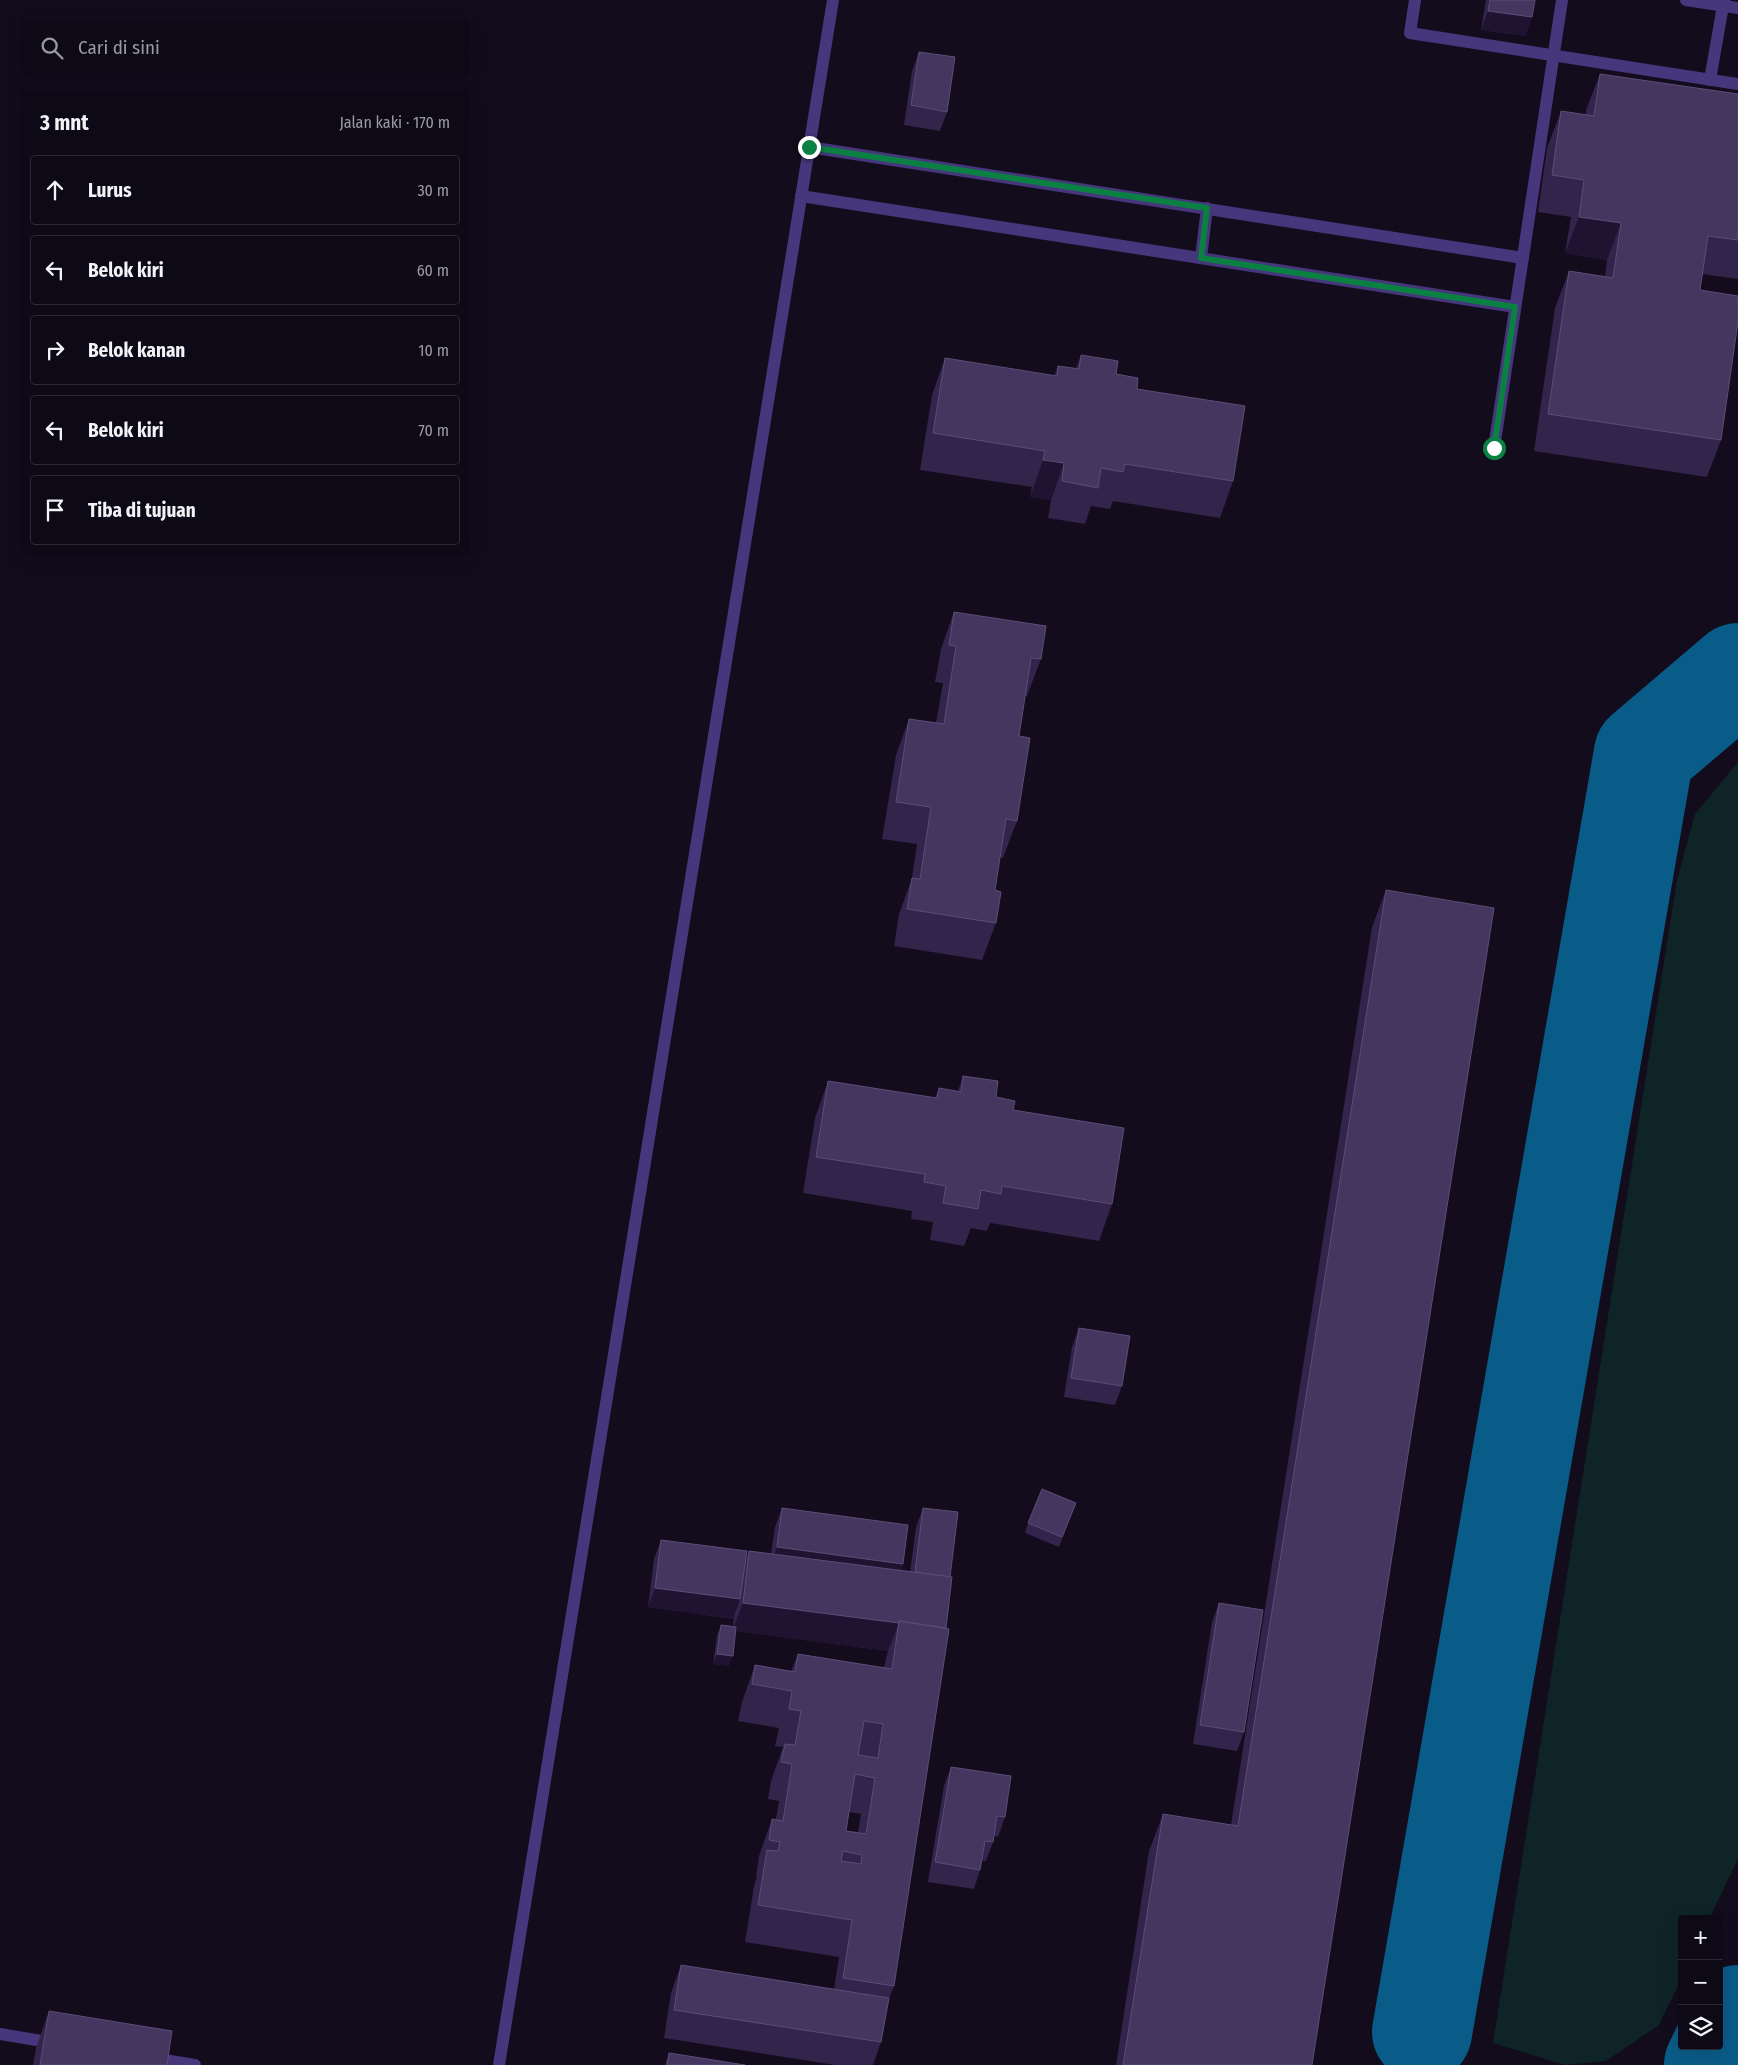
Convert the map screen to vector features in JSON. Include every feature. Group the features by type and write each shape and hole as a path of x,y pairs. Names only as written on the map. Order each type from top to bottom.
{"lane":[{"path":"499,2065 833,0"},
{"path":"1415,0 1410,33 1738,84"},
{"path":"1494,448 1562,0"},
{"path":"1686,0 1723,3 1738,8"},
{"path":"1710,80 1723,3"},
{"path":"809,147 1523,258"},
{"path":"801,196 1515,307"},
{"path":"1201,258 1207,208"},
{"path":"0,2034 68,2045"},
{"path":"137,2056 195,2065"}],"green space":[{"path":"1738,762 1738,1859 1711,1915 1678,1915 1678,1985 1659,2025 1606,2061 1565,2065 1493,2043 1677,880 1695,814"}],"building":[{"path":"1490,0 1535,0 1532,17 1488,11"},
{"path":"919,52 955,57 947,112 911,105"},
{"path":"1600,74 1738,94 1738,240 1708,236 1700,290 1738,296 1738,322 1721,440 1548,414 1569,271 1613,278 1621,223 1579,217 1584,180 1552,175 1561,111 1594,116"},
{"path":"1081,355 1118,361 1116,374 1138,378 1137,389 1245,406 1233,481 1125,464 1123,472 1101,468 1098,488 1062,481 1064,463 1043,460 1045,451 933,433 945,358 1057,376 1058,366 1079,369"},
{"path":"954,612 1046,626 1041,659 1031,658 1019,736 1030,738 1017,821 1006,819 995,890 1001,892 996,923 907,909 912,878 920,879 931,807 896,802 909,719 944,724 956,646 949,645"},
{"path":"1386,890 1494,908 1312,2065 1123,2065 1163,1814 1238,1826"},
{"path":"963,1076 998,1081 996,1097 1015,1101 1013,1110 1124,1128 1112,1204 1002,1186 1001,1194 981,1190 978,1209 943,1203 946,1186 924,1182 925,1174 816,1157 828,1081 937,1098 939,1088 961,1092"},
{"path":"1079,1328 1130,1336 1122,1386 1071,1378"},
{"path":"1042,1489 1076,1503 1062,1537 1028,1523"},
{"path":"782,1508 908,1525 903,1564 777,1547"},
{"path":"923,1508 958,1512 950,1577 915,1572"},
{"path":"661,1540 747,1551 740,1599 655,1588"},
{"path":"749,1551 952,1577 946,1628 743,1603"},
{"path":"1219,1603 1263,1610 1244,1732 1200,1725"},
{"path":"899,1621 949,1629 894,1986 843,1978 852,1920 758,1905 767,1850 778,1851 780,1842 769,1840 772,1819 783,1821 792,1764 781,1762 785,1744 795,1745 801,1711 789,1709 792,1691 752,1684 755,1665 795,1672 798,1654 892,1669","holes":["864,1721 883,1724 878,1758 858,1755","855,1774 875,1778 866,1834 846,1831","843,1851 862,1855 861,1864 841,1861"]},
{"path":"721,1625 736,1627 733,1656 717,1654"},
{"path":"951,1767 1011,1776 1005,1817 997,1816 993,1842 985,1841 980,1870 935,1862"},
{"path":"681,1965 889,1998 881,2042 674,2010"},
{"path":"49,2011 172,2031 167,2065 40,2065"},
{"path":"669,2053 745,2065 667,2065"}],"taxiway":[{"path":"1422,2032 1644,753 1738,673"},
{"path":"1714,2065 1738,2015"}],"route":[{"path":"809,147 1207,208 1201,258 1515,307 1494,448"}]}
